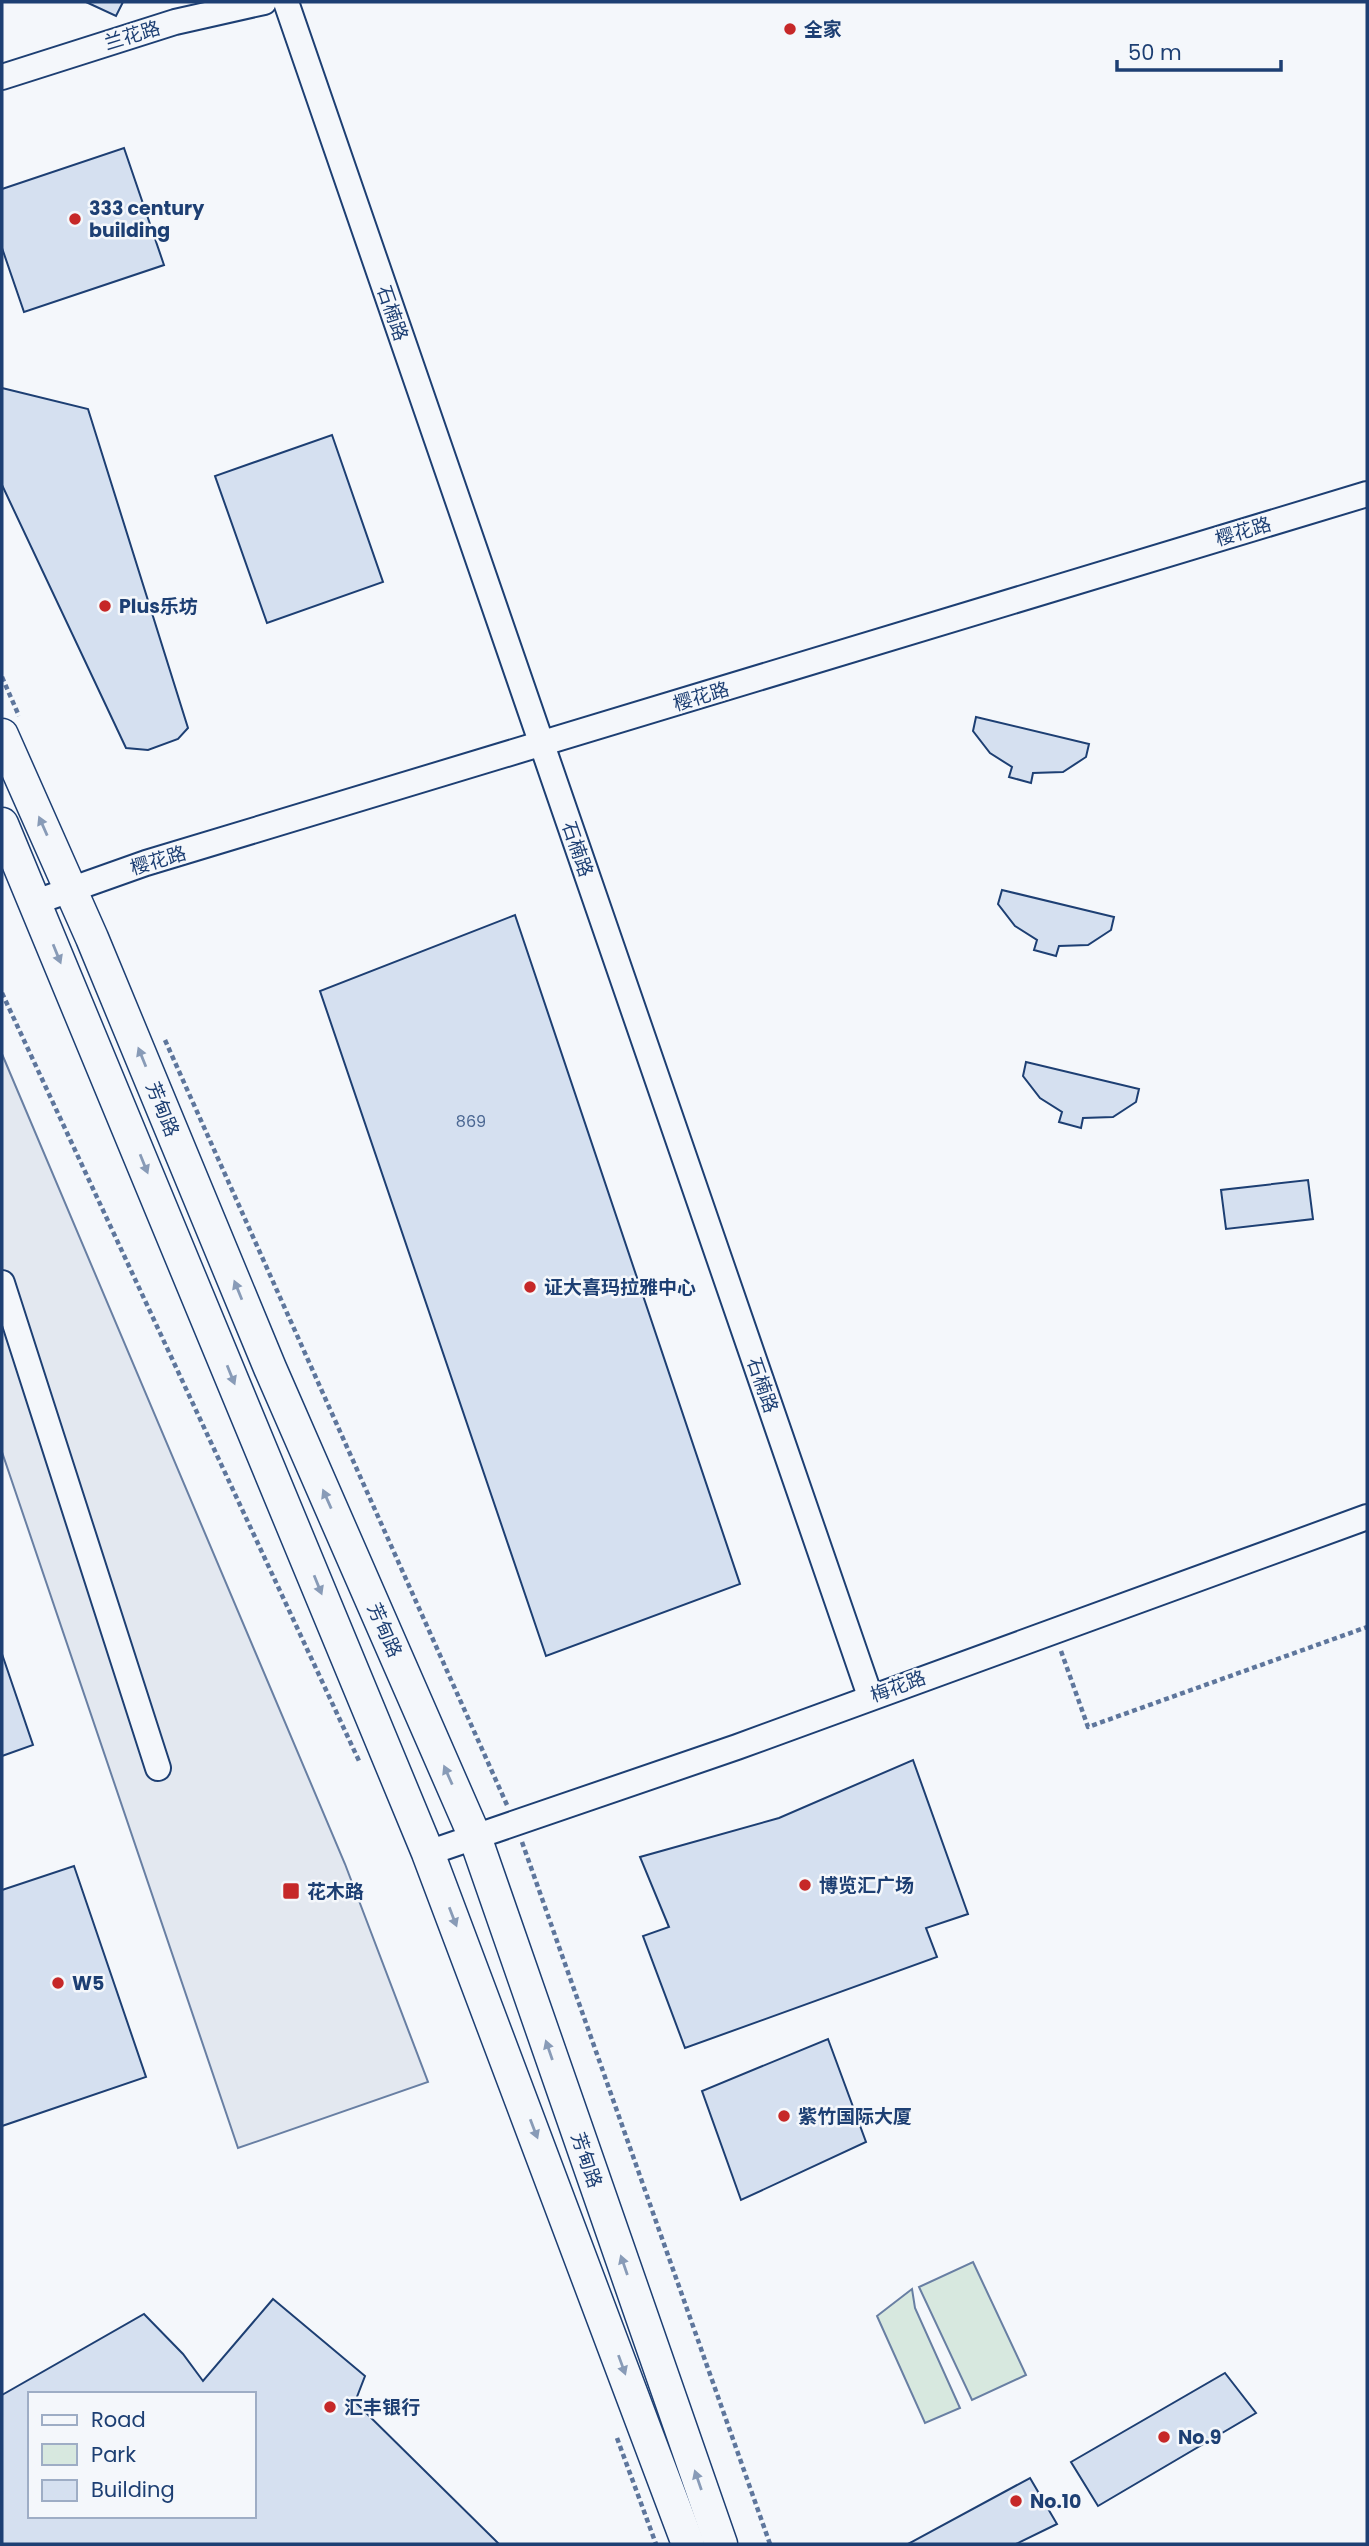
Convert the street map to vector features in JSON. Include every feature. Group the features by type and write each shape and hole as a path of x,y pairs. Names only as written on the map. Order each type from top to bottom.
{"main road":[{"name":"芳甸路","path":"13,731 71,888 270,1368 475,1837 720,2544"},
{"name":"芳甸路","path":"2,824 428,1853 688,2544"}],"street":[{"name":"兰花路","path":"2,77 175,22 264,2"},
{"name":"石楠路","path":"286,2 870,1696"},
{"name":"樱花路","path":"36,902 71,888 1367,494"},
{"path":"2,1283 158,1769"},
{"name":"梅花路","path":"428,1853 737,1747 1053,1629 1367,1517"}],"path":[{"path":"2,677 13,731"},
{"path":"2,993 363,1770"},
{"path":"162,1033 516,1824 770,2544"},
{"path":"1053,1629 1088,1727 1367,1627"},
{"path":"614,2428 656,2544"}],"green space":[{"path":"973,2262 1026,2375 972,2400 919,2287"},
{"path":"912,2289 915,2308 960,2408 925,2423 877,2316"}],"shaded area":[{"path":"2,1054 345,1864 428,2082 238,2148 2,1452"}],"building":[{"path":"86,2 123,2 116,16"},
{"name":"333 century building","path":"124,148 164,265 24,312 2,248 2,189"},
{"name":"Plus乐坊","path":"2,388 88,409 188,728 178,739 148,750 126,748 2,485"},
{"path":"332,435 383,582 267,623 215,476"},
{"path":"976,717 1089,744 1086,757 1063,772 1033,773 1031,783 1009,777 1012,767 990,753 973,731"},
{"path":"1002,890 1114,917 1111,930 1088,945 1059,946 1056,956 1034,950 1037,940 1015,926 998,904"},
{"name":"证大喜玛拉雅中心","path":"515,915 740,1584 546,1656 320,991"},
{"path":"1026,1062 1139,1089 1136,1102 1113,1117 1083,1118 1081,1128 1059,1122 1062,1112 1040,1098 1023,1076"},
{"path":"1308,1180 1313,1219 1226,1229 1221,1190"},
{"path":"2,1654 33,1745 2,1756"},
{"name":"博览汇广场","path":"913,1760 968,1914 926,1928 937,1957 685,2048 643,1936 669,1927 640,1857 779,1818"},
{"name":"W5","path":"74,1866 146,2077 2,2126 2,1890"},
{"name":"紫竹国际大厦","path":"828,2039 866,2142 741,2200 702,2091"},
{"path":"273,2299 365,2376 355,2402 499,2544 2,2544 2,2395 144,2314 183,2354 203,2381"},
{"name":"No.9","path":"1225,2373 1256,2413 1098,2506 1071,2462"},
{"name":"No.10","path":"1030,2478 1057,2524 1016,2544 908,2544"}],"place":[{"name":"全家","path":"790,29"},
{"name":"333 century building","path":"75,219"},
{"name":"Plus乐坊","path":"105,606"},
{"name":"证大喜玛拉雅中心","path":"530,1287"},
{"name":"博览汇广场","path":"805,1885"},
{"name":"花木路","path":"291,1891"},
{"name":"W5","path":"58,1983"},
{"name":"紫竹国际大厦","path":"784,2116"},
{"name":"汇丰银行","path":"330,2407"},
{"name":"No.9","path":"1164,2437"},
{"name":"No.10","path":"1016,2501"}]}
